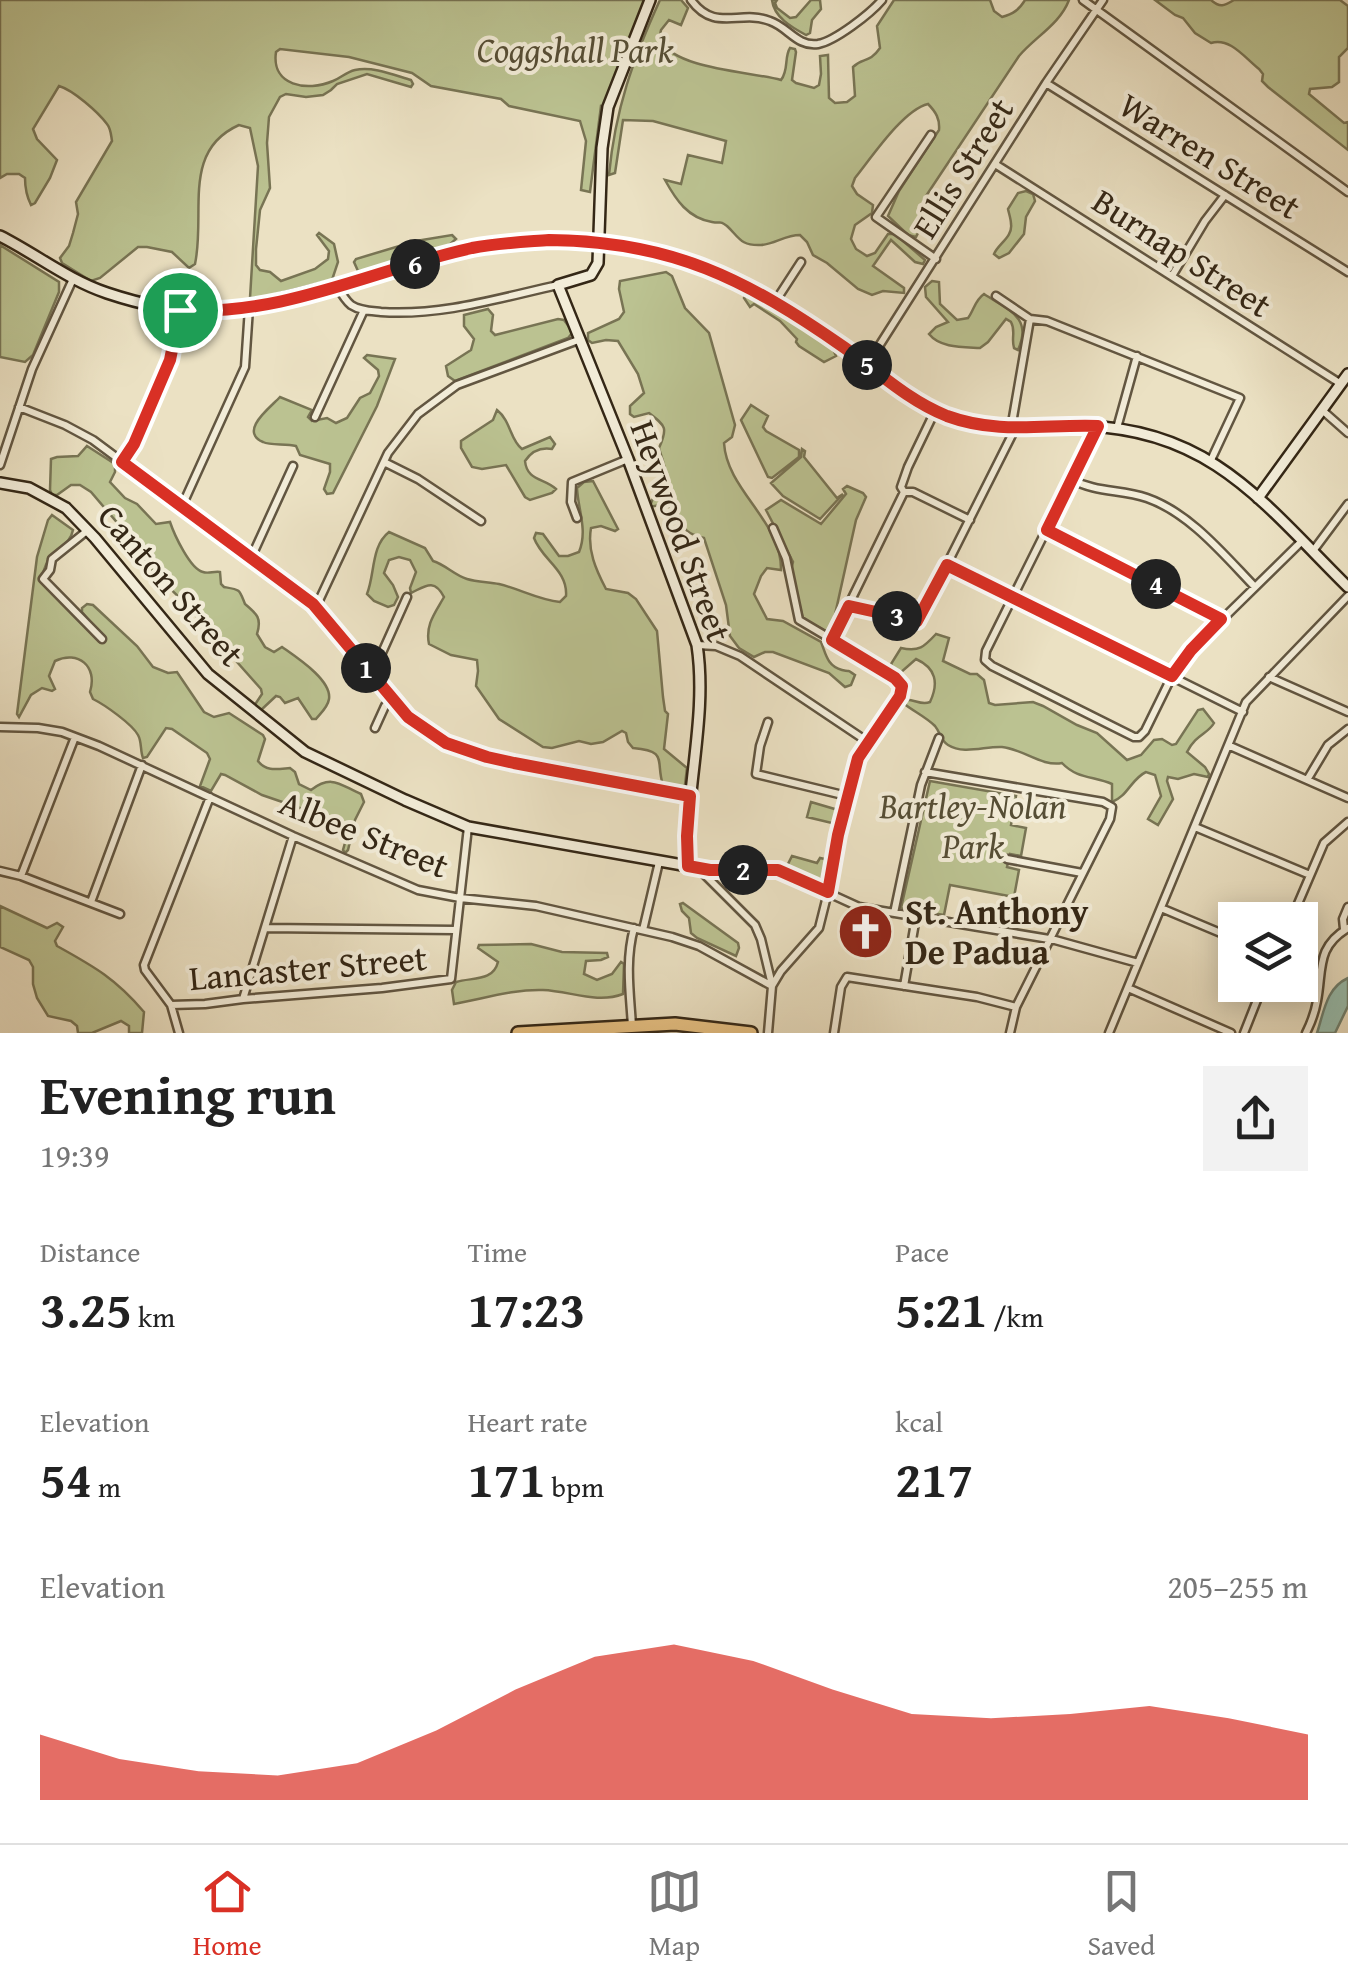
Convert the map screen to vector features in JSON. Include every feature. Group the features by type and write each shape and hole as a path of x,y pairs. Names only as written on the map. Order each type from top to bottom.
{"highway":[{"path":"518,1033 691,1024 751,1033"}],"main road":[{"path":"558,285 593,273 598,263 602,148 608,107 650,0"},
{"path":"0,236 73,280 107,293 180,310 221,310 284,301 487,246 549,240 634,246 733,278 775,302 935,411 971,423 1013,429 1098,426 1160,436 1180,444 1211,460 1258,498 1348,586"},
{"name":"Heywood Street","path":"558,285 697,645 699,690 687,836 694,867"},
{"path":"1258,498 1348,374"},
{"name":"Canton Street","path":"0,483 30,488 66,508 208,674 305,752 330,766 468,827 694,867"}],"street":[{"path":"691,0 711,17 764,19 808,44 829,40 882,0"},
{"path":"1083,0 1348,192"},
{"name":"Ellis Street","path":"867,365 1103,0"},
{"name":"Warren Street","path":"1046,83 1348,272"},
{"path":"931,135 876,216 936,259"},
{"name":"Burnap Street","path":"995,164 1341,384"},
{"path":"1172,276 1224,195"},
{"path":"775,302 801,262"},
{"path":"0,465 32,369 73,280"},
{"path":"337,286 352,305 395,313 437,312 558,285"},
{"path":"996,296 1030,319 1047,321 1240,398 1211,460"},
{"path":"182,506 245,368 249,306"},
{"path":"122,462 134,444 170,360 180,310"},
{"path":"315,417 364,310"},
{"path":"849,606 917,621 1013,429 1030,319"},
{"path":"316,607 384,462 407,426 430,403 457,385 581,340"},
{"path":"1116,428 1137,356"},
{"path":"19,407 83,434 316,607 392,699 427,732 464,750 514,763 690,796"},
{"path":"1322,410 1348,433"},
{"path":"904,492 901,487 908,467 935,411"},
{"path":"1098,426 986,651 985,660 992,666 1137,738 1145,731 1172,676 1191,650 1302,541"},
{"path":"576,518 571,502 572,482 628,459"},
{"path":"384,462 418,479 481,521"},
{"path":"251,558 293,466"},
{"path":"1071,479 1092,489 1142,497 1168,508 1200,532 1256,587"},
{"path":"904,492 913,492 970,520"},
{"path":"832,640 904,492"},
{"path":"1313,552 1348,504"},
{"path":"772,986 819,928 858,758 900,696 902,687 895,678 798,618 786,558 773,528"},
{"path":"88,530 52,560 43,578 102,639"},
{"path":"1047,530 1221,619"},
{"path":"947,565 1243,712"},
{"path":"1108,1033 1249,698 1348,596"},
{"path":"372,675 407,597"},
{"path":"697,645 716,646 740,656 868,742"},
{"path":"1270,677 1348,712"},
{"path":"375,728 392,699"},
{"path":"768,722 756,774 847,796"},
{"name":"Albee Street","path":"0,727 38,728 75,737 418,890 536,906 684,940 772,986"},
{"path":"1306,780 1331,742 1348,729"},
{"path":"21,876 75,737"},
{"path":"894,913 920,785 939,738"},
{"path":"1230,746 1348,798"},
{"path":"92,902 142,765"},
{"path":"925,772 1103,802 1112,807 1112,815 1016,1007 1010,1033"},
{"path":"179,1033 171,1005 144,965 210,797"},
{"path":"1299,902 1328,838 1348,822"},
{"path":"265,928 455,930 468,827"},
{"path":"1195,827 1310,875"},
{"path":"244,998 293,836"},
{"path":"1007,859 1082,873"},
{"path":"632,1026 629,946 659,862"},
{"path":"694,867 778,870 854,906 1048,939 1138,962"},
{"path":"694,867 754,925 761,939 772,986 768,1033"},
{"path":"0,871 120,914"},
{"path":"1306,1033 1317,1003 1325,950 1346,929 1343,919 1348,907"},
{"path":"1161,908 1218,932"},
{"path":"904,986 916,917"},
{"name":"Lancaster Street","path":"171,1005 450,980 455,930"},
{"path":"834,1033 845,979 977,997 1016,1007"},
{"path":"1128,988 1231,1033"},
{"path":"1244,1033 1256,1002"}],"green space":[{"name":"Coggshall Park","path":"0,0 650,0 608,107 601,106 590,192 581,190 586,141 580,121 509,106 501,99 431,86 412,73 349,57 280,49 276,52 279,72 302,86 323,84 362,69 391,74 413,84 411,87 367,74 337,84 323,95 280,97 269,117 270,188 260,210 256,265 281,281 315,269 328,259 329,251 319,233 334,244 338,262 332,280 250,298 258,166 250,128 239,125 221,136 202,167 195,264 189,268 172,252 138,247 91,281 62,263 60,258 69,246 78,214 76,202 112,141 111,132 92,108 59,86 33,129 57,160 35,203 31,205 25,178 7,174 0,178"},
{"path":"660,0 681,0 688,8 681,25 669,20 659,40 681,58 781,80 788,52 795,49 792,80 814,88 819,85 820,56 828,55 829,98 835,103 847,102 855,96 853,67 880,48 877,26 894,0 990,0 994,11 1002,17 1025,0 1069,0 1053,23 1019,56 924,199 927,215 916,237 908,235 888,216 899,191 939,130 937,116 928,104 898,125 855,178 852,186 857,194 873,205 872,213 855,225 851,239 856,249 867,256 875,253 888,234 895,234 925,260 923,264 915,262 891,240 873,266 904,288 904,293 883,291 872,295 813,255 800,235 749,244 723,223 696,217 684,207 665,180 681,184 688,155 722,163 726,141 653,121 623,120 615,173 609,175 627,85"},
{"path":"772,0 777,0 777,8 790,18 796,17 811,0 820,0 821,9 812,20 810,33 806,35 784,21"},
{"path":"1155,0 1211,0 1222,5 1234,0 1340,0 1348,6 1348,48 1339,57 1339,82 1332,87 1310,89 1309,94 1344,123 1348,122 1348,150 1268,87 1259,69 1237,50 1225,43 1211,43"},
{"path":"1018,193 1033,194 1035,201 1026,217 1024,234 1009,253 999,258 994,254 1011,229 1008,209"},
{"path":"452,235 456,239 448,246 364,271 358,271 354,262 416,241"},
{"path":"0,245 59,282 59,292 33,355 25,362 0,357"},
{"path":"666,272 672,276 685,308 709,333 735,425 732,437 724,443 727,460 779,552 781,570 767,568 754,594 767,619 783,621 821,642 833,666 855,675 851,685 845,687 829,673 773,652 754,657 739,648 730,636 726,605 704,538 686,530 678,513 664,504 650,507 665,474 659,448 664,428 649,413 634,417 630,414 630,406 644,393 638,374 618,341 592,343 588,333 619,319 624,312 620,281"},
{"path":"932,281 939,282 940,304 957,320 968,318 984,294 1009,310 1022,330 1018,350 1014,348 1011,322 1006,319 980,348 952,346 934,339 929,334 948,322 926,297 925,287"},
{"path":"747,293 833,349 836,356 824,362 799,346 780,321 754,304 750,307 744,298"},
{"path":"488,309 493,315 491,331 495,335 558,319 564,320 573,332 568,338 455,381 448,376 446,366 471,350 474,339 464,326 464,315"},
{"path":"367,355 395,359 377,406 333,493 327,494 324,489 330,464 300,455 296,446 263,442 256,437 255,426 280,397 312,410 308,417 312,421 327,418 336,423 347,418 360,398 370,393 379,376 378,370 364,358"},
{"path":"751,405 768,416 763,427 766,431 799,450 799,457 772,478 768,477 741,420"},
{"path":"497,410 522,449 550,437 555,444 552,449 536,451 525,461 533,476 556,489 552,493 530,500 506,465 472,467 461,441 493,420"},
{"path":"87,446 115,464 110,482 125,498 137,504 156,524 170,522 193,565 205,573 220,572 224,587 239,591 257,617 257,634 265,647 274,652 282,647 325,684 329,699 316,719 312,719 298,698 285,703 276,696 260,711 254,706 261,689 154,573 91,492 71,485 52,495 51,459 78,456"},
{"path":"802,449 804,457 837,498 843,494 820,519 783,496 771,483 801,457"},
{"path":"593,481 618,529 591,528 591,552 599,575 606,589 628,593 636,599 657,631 668,714 664,749 687,768 685,785 679,789 663,785 656,755 633,748 622,731 603,742 579,741 552,748 543,747 499,719 476,686 477,660 451,655 429,644 430,625 444,597 433,585 411,593 416,572 410,560 389,560 384,573 398,597 394,605 388,607 367,594 376,552 389,532 425,548 433,561 462,577 560,602 566,596 563,579 534,538 536,533 543,534 559,556 579,552 583,528 577,488"},
{"path":"847,486 866,497 856,520 828,632 803,619 791,570 793,562 766,510 781,500 821,524 846,494 843,489"},
{"path":"52,515 73,530 47,562 42,582 100,642 104,639 82,612 87,604 93,605 137,646 153,667 177,672 204,712 214,717 229,713 263,735 258,761 265,767 290,768 299,784 311,790 331,782 361,794 364,802 345,853 348,832 338,821 262,795 225,775 221,774 211,791 200,786 210,759 172,729 166,728 143,758 135,731 93,699 89,668 78,659 55,661 49,676 55,689 42,688 31,695 19,717 37,557"},
{"path":"936,634 949,638 943,661 984,680 989,703 1033,702 1043,706 1097,733 1127,760 1141,755 1154,740 1176,744 1198,710 1203,709 1214,723 1187,752 1205,767 1208,777 1168,777 1173,799 1158,825 1148,819 1161,796 1155,775 1141,775 1112,802 1112,784 1080,775 1062,763 1002,747 968,750 948,745 935,726 903,703 930,702 935,682 932,672 916,659 899,674 891,664 901,648 921,647"},
{"name":"Bartley-Nolan Park","path":"930,781 1016,796 1011,825 1026,828 1021,856 1010,854 1007,867 1019,870 1014,897 950,885 944,915 901,908"},
{"path":"811,802 838,810 836,824 807,817"},
{"path":"792,856 817,863 820,858 829,860 825,877 817,880 787,866"},
{"path":"680,904 738,943 736,956 691,933 689,918"},
{"path":"0,906 47,928 57,923 63,927 55,941 57,946 104,975 134,1001 144,1012 142,1033 129,1033 129,1026 121,1021 92,1033 78,1033 71,1021 48,1016 37,998 29,960 0,947"},
{"path":"531,944 562,952 607,953 608,957 601,960 586,961 584,974 597,980 612,974 621,962 623,994 593,997 532,990 454,1004 452,990 456,982 487,976 498,962 479,945"}],"shaded area":[{"path":"1348,978 1348,1006 1335,1033 1317,1033 1330,994"}],"place":[{"name":"St. Anthony De Padua","path":"866,932"}],"route":[{"path":"549,240 634,246 704,266 746,285 812,326 935,411 971,423 1015,429 1098,426 1047,530 1221,619 1172,676 947,565 917,621 849,606 832,640 895,678 902,688 858,758 828,892 778,870 710,870 688,866 690,796 487,757 427,732 389,696 313,604 122,462 134,444 170,360 180,310 221,310 284,301 506,242 549,240"}]}
